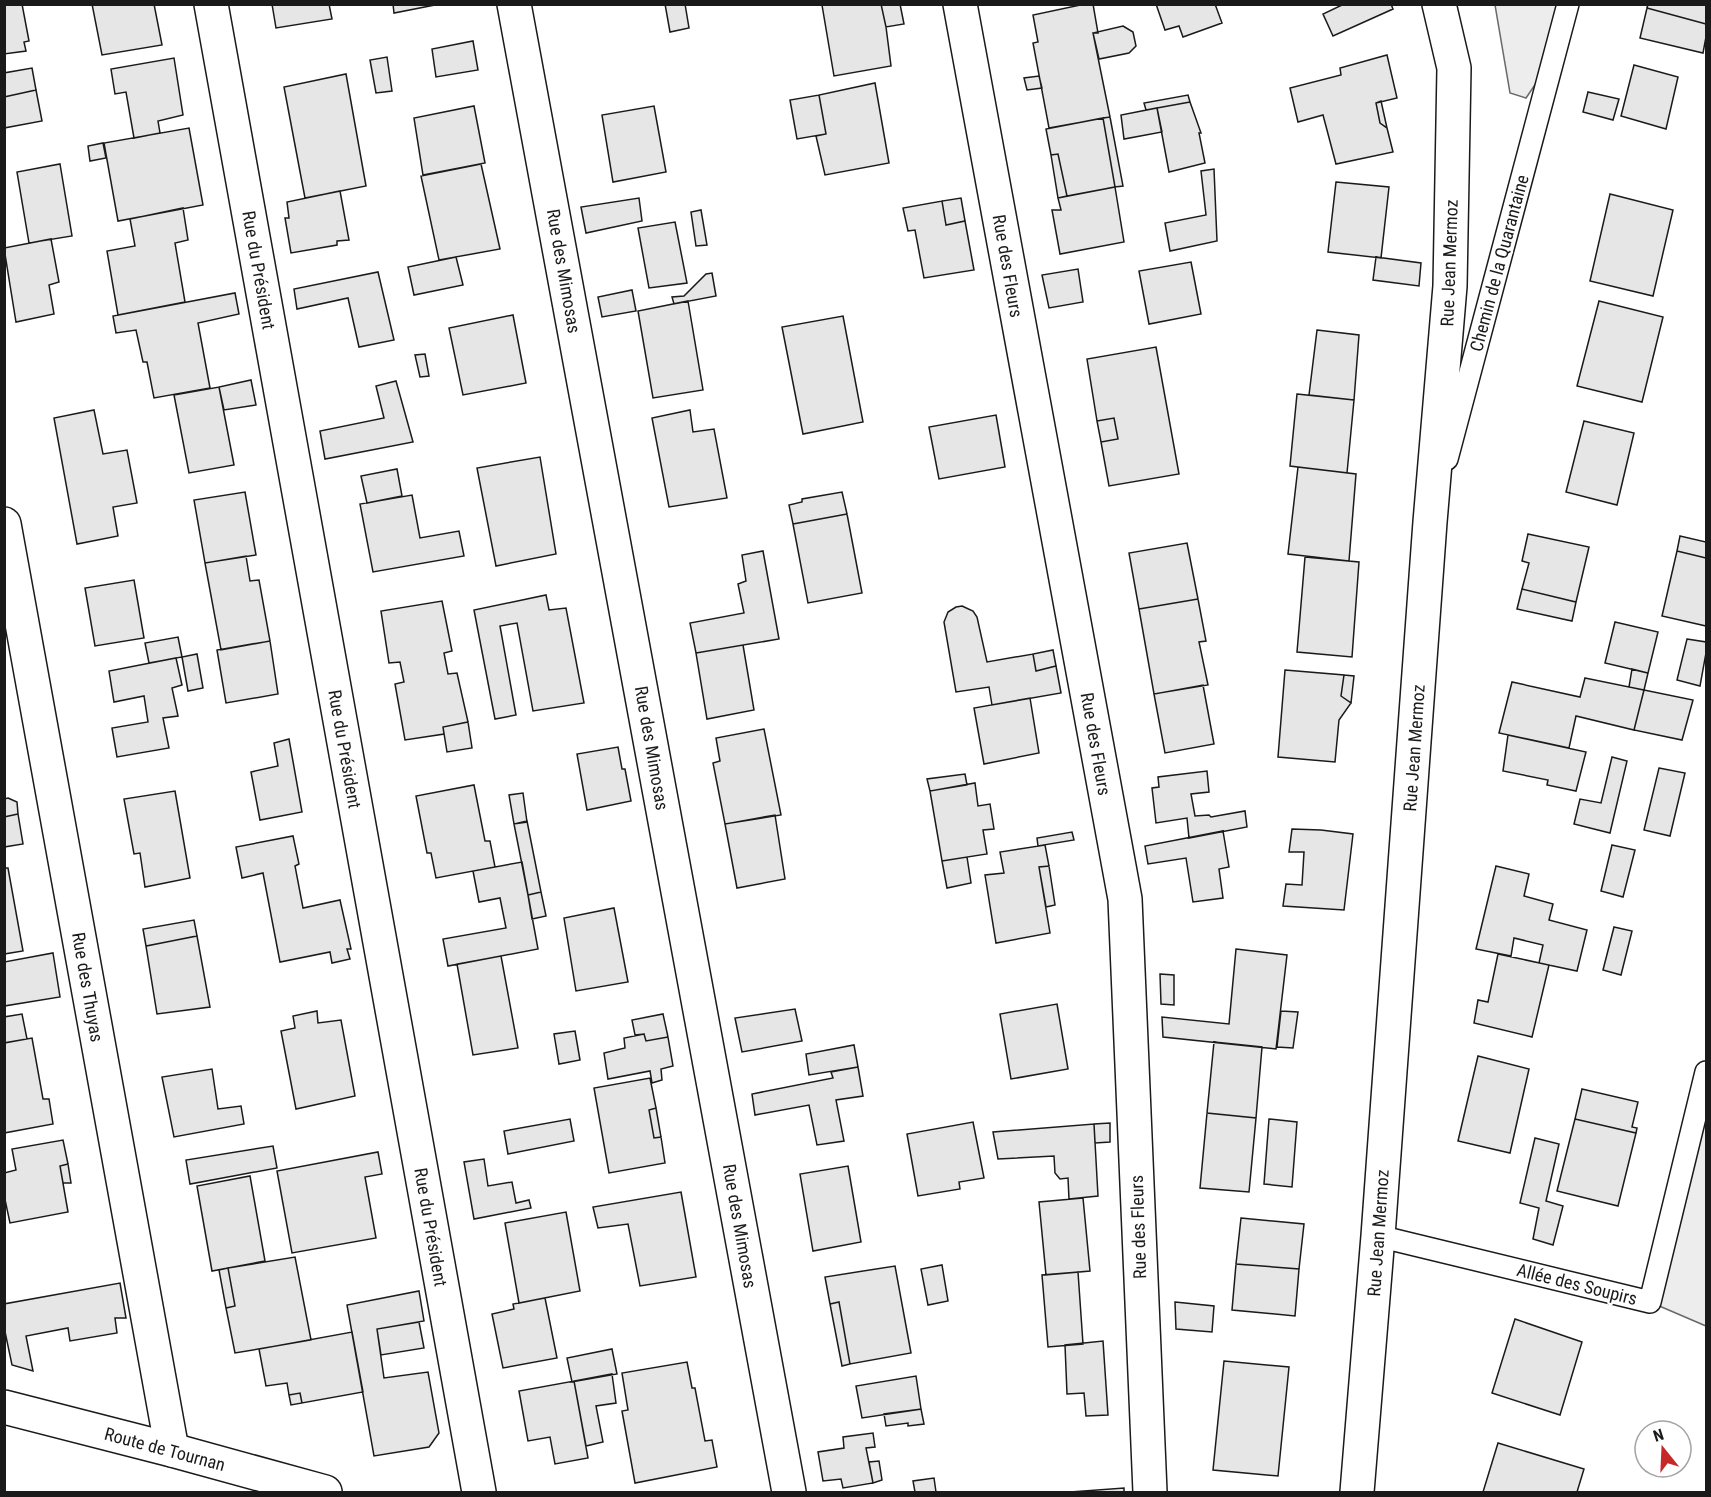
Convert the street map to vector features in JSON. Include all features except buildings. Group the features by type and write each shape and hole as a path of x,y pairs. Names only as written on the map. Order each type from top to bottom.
{"street":[{"name":"Rue du Président","path":"211,4 479,1492"},
{"name":"Rue des Mimosas","path":"514,4 789,1492"},
{"name":"Rue des Fleurs","path":"960,4 1125,899 1150,1492"},
{"name":"Rue Jean Mermoz","path":"1357,1492 1430,522 1451,274 1454,68 1439,4"},
{"name":"Rue des Thuyas","path":"4,524 172,1450"},
{"name":"Route de Tournan","path":"4,1407 325,1492"}],"lane":[{"name":"Chemin de la Quarantaine","path":"1430,522 1568,4"},
{"name":"Allée des Soupirs","path":"1378,1236 1650,1302 1707,1072"}],"shaded area":[{"path":"1495,5 1560,5 1541,76 1526,98 1510,93"},
{"path":"1706,1072 1706,1326 1650,1302"}]}
